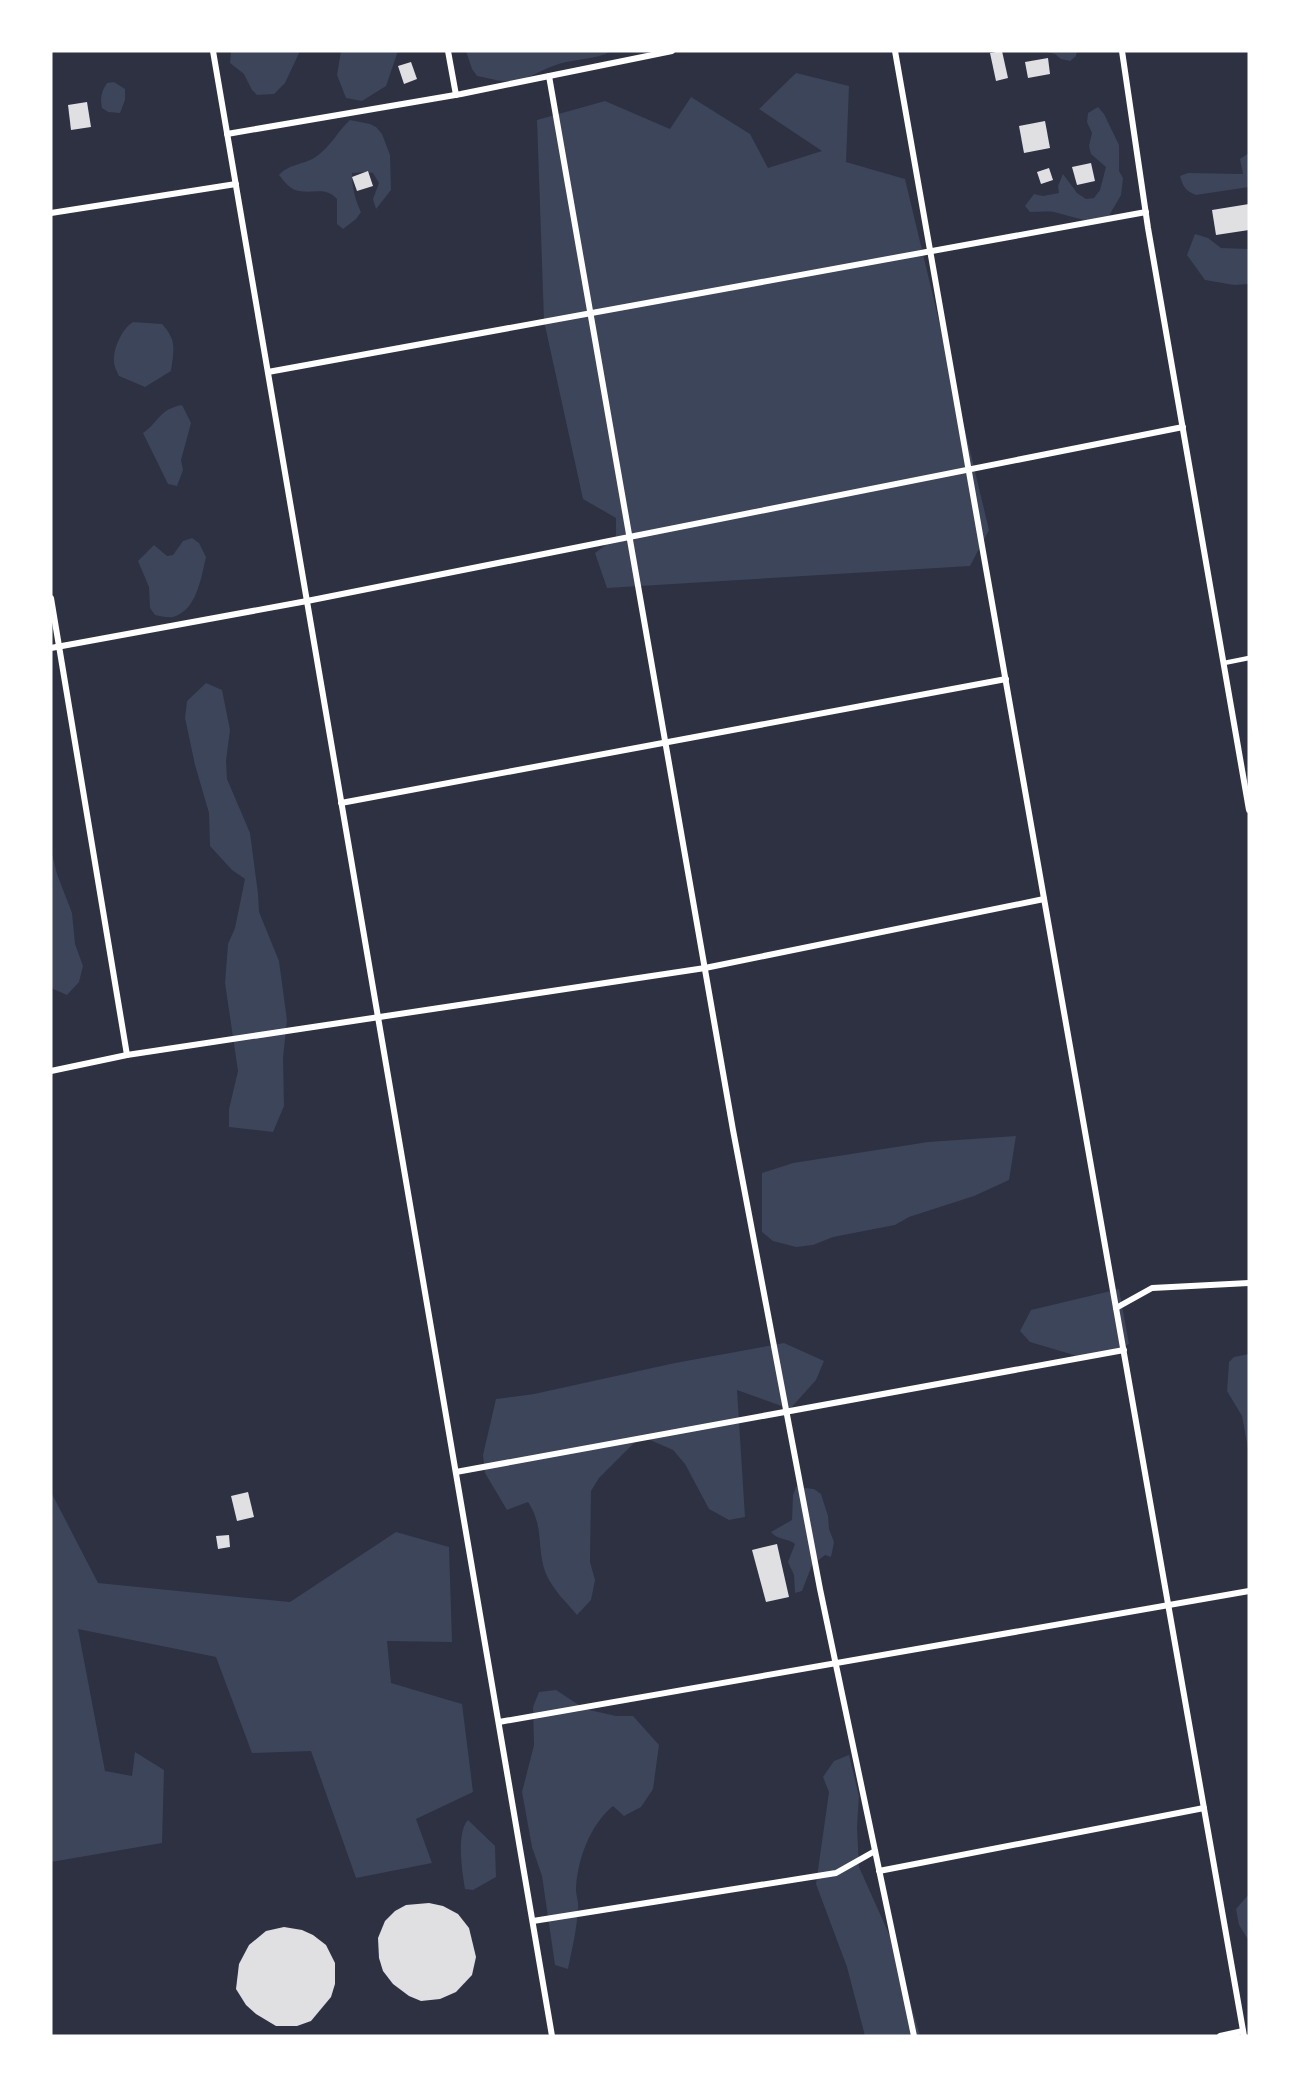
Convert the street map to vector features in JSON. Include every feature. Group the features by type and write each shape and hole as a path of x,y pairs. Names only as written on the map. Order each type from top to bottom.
{"street":[{"path":"213,51 552,2036"},
{"path":"448,51 456,95"},
{"path":"227,134 456,95 672,51"},
{"path":"895,51 1243,2034 1220,2036"},
{"path":"1122,51 1146,212 1249,810"},
{"path":"549,76 733,1130 836,1663 914,2036"},
{"path":"51,213 236,184"},
{"path":"268,372 1146,212"},
{"path":"51,648 307,601 1183,427"},
{"path":"51,598 127,1055"},
{"path":"341,802 1006,679"},
{"path":"51,1071 127,1055 705,968 1044,899"},
{"path":"1116,1308 1152,1288 1249,1283"},
{"path":"456,1472 1124,1350"},
{"path":"499,1722 1249,1591"},
{"path":"879,1871 1204,1808"},
{"path":"532,1921 836,1873 875,1851"}],"lane":[{"path":"1224,663 1249,658"}],"shaded area":[{"path":"231,51 300,51 285,83 274,94 257,95 244,74 230,63"},
{"path":"341,51 398,51 386,86 362,101 346,98 337,75"},
{"path":"466,51 612,51 560,63 524,79 500,81 477,76"},
{"path":"1042,51 1077,51 1076,56 1070,61"},
{"path":"796,73 849,86 846,162 905,179 989,530 970,566 607,588 595,553 616,537 616,518 583,499 544,321 537,120 605,101 670,129 691,97 750,134 768,168 822,151 759,109"},
{"path":"114,82 125,89 125,100 120,113 108,112 102,108 103,89 107,83"},
{"path":"1098,107 1104,114 1119,145 1119,171 1123,178 1121,195 1106,221 1086,220 1054,212 1030,212 1025,206 1034,194 1043,196 1059,193 1058,186 1063,174 1077,193 1086,199 1094,198 1100,190 1106,167 1091,154 1089,146 1092,133 1087,122 1088,113"},
{"path":"350,120 370,124 382,134 390,155 391,190 376,209 373,199 379,183 373,173 352,173 354,193 361,212 343,229 337,224 337,199 333,195 293,189 279,175 288,168 317,156"},
{"path":"1249,153 1249,187 1196,195 1187,190 1182,183 1180,176 1188,173 1243,174 1240,159"},
{"path":"1195,234 1208,238 1221,248 1249,249 1249,284 1234,285 1205,280 1187,255"},
{"path":"133,322 162,324 172,340 171,371 145,387 119,376 114,364 119,339"},
{"path":"182,405 191,423 181,460 183,470 177,486 168,484 143,433 168,410"},
{"path":"192,538 199,543 206,557 197,592 188,608 181,613 173,617 155,615 150,608 149,587 138,561 154,545 167,556 173,555 183,541"},
{"path":"206,683 222,690 230,730 226,761 227,779 250,833 259,912 279,961 287,1020 283,1058 284,1106 273,1132 229,1127 229,1109 238,1071 225,983 228,944 235,928 245,879 232,870 210,846 209,813 195,765 185,718 187,701"},
{"path":"51,850 57,874 72,913 75,944 83,966 79,982 67,995 51,988"},
{"path":"1016,1136 1009,1180 974,1196 909,1217 895,1225 833,1237 813,1245 796,1247 773,1241 762,1232 762,1173 793,1163 928,1142"},
{"path":"1119,1289 1129,1344 1096,1358 1077,1356 1030,1342 1020,1331 1031,1310"},
{"path":"784,1343 824,1361 816,1380 790,1409 737,1390 745,1517 729,1520 709,1509 685,1464 673,1450 641,1436 599,1478 591,1491 590,1562 595,1580 591,1600 577,1615 556,1591 546,1574 541,1556 537,1521 528,1502 507,1510 485,1473 483,1455 496,1399 534,1394 675,1363"},
{"path":"1249,1354 1249,1454 1242,1416 1227,1391 1229,1362 1234,1357"},
{"path":"796,1487 814,1489 821,1494 834,1542 831,1557 825,1555 812,1565 802,1591 795,1593 794,1575 788,1562 795,1544 771,1532 792,1520 793,1495"},
{"path":"51,1492 98,1583 290,1602 396,1532 449,1547 452,1642 387,1641 391,1683 462,1704 473,1792 416,1819 432,1863 356,1878 311,1751 252,1753 216,1657 78,1629 105,1771 132,1776 135,1752 164,1770 162,1843 51,1862"},
{"path":"556,1690 585,1709 616,1716 633,1716 659,1745 653,1789 641,1807 624,1816 613,1806 598,1823 586,1844 577,1879 577,1916 568,1969 555,1965 542,1876 532,1847 522,1792 534,1745 533,1707 539,1692"},
{"path":"849,1755 859,1796 857,1827 859,1867 893,1943 920,2036 865,2036 847,1967 816,1884 829,1792 823,1777 834,1761"},
{"path":"468,1820 495,1846 496,1877 473,1890 465,1889 461,1863 462,1833"},
{"path":"1249,1894 1249,1941 1239,1925 1236,1909"}],"building":[{"path":"1002,51 1008,78 996,81 990,53"},
{"path":"1048,58 1050,74 1028,78 1025,62"},
{"path":"411,62 417,79 404,84 398,66"},
{"path":"87,102 91,127 71,130 68,105"},
{"path":"1045,121 1050,148 1024,153 1019,126"},
{"path":"1091,163 1095,181 1077,185 1072,167"},
{"path":"1049,168 1053,180 1041,184 1037,172"},
{"path":"368,171 373,186 357,191 352,177"},
{"path":"1249,204 1249,230 1216,235 1212,210"},
{"path":"248,1492 254,1517 237,1521 231,1496"},
{"path":"229,1535 230,1547 218,1549 216,1536"},
{"path":"777,1544 789,1597 766,1602 752,1550"},
{"path":"429,1903 443,1906 458,1914 469,1928 476,1957 472,1975 456,1992 440,1999 421,2001 409,1996 393,1984 383,1971 379,1958 378,1938 385,1921 395,1911 406,1905"},
{"path":"284,1927 302,1930 313,1935 326,1945 335,1963 335,1984 331,1997 311,2021 297,2026 276,2026 256,2014 246,2005 236,1989 239,1964 249,1945 266,1931"}]}
